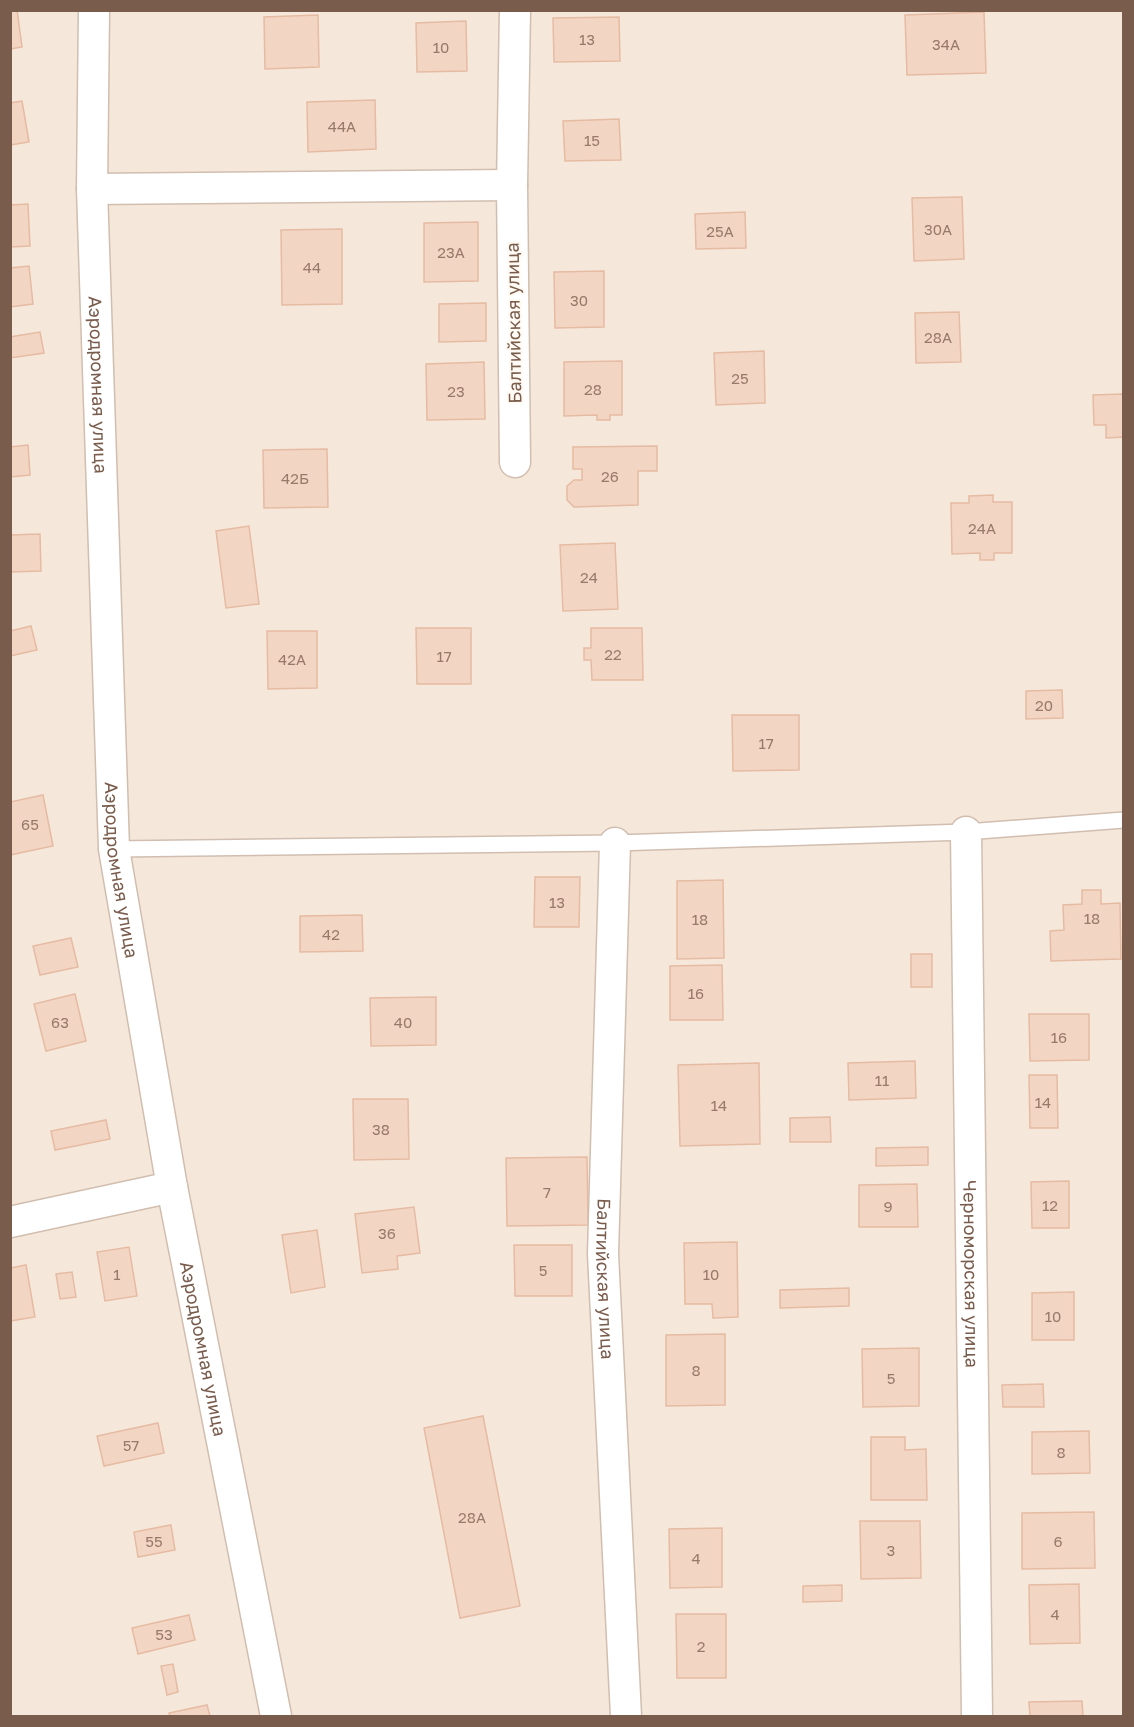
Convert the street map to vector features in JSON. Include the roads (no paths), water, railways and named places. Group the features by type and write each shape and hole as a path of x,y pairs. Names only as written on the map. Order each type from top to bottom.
{"street":[{"name":"Аэродромная улица","path":"94,10 92,189 114,849 171,1188 276,1716"},
{"name":"Балтийская улица","path":"515,10 512,185 515,462"},
{"path":"92,189 512,185"},
{"name":"Черноморская улица","path":"966,832 977,1716"},
{"name":"Балтийская улица","path":"615,843 603,1254 626,1716"},
{"path":"10,1222 171,1188"}],"lane":[{"path":"114,849 615,843 966,832 1124,820"}]}
